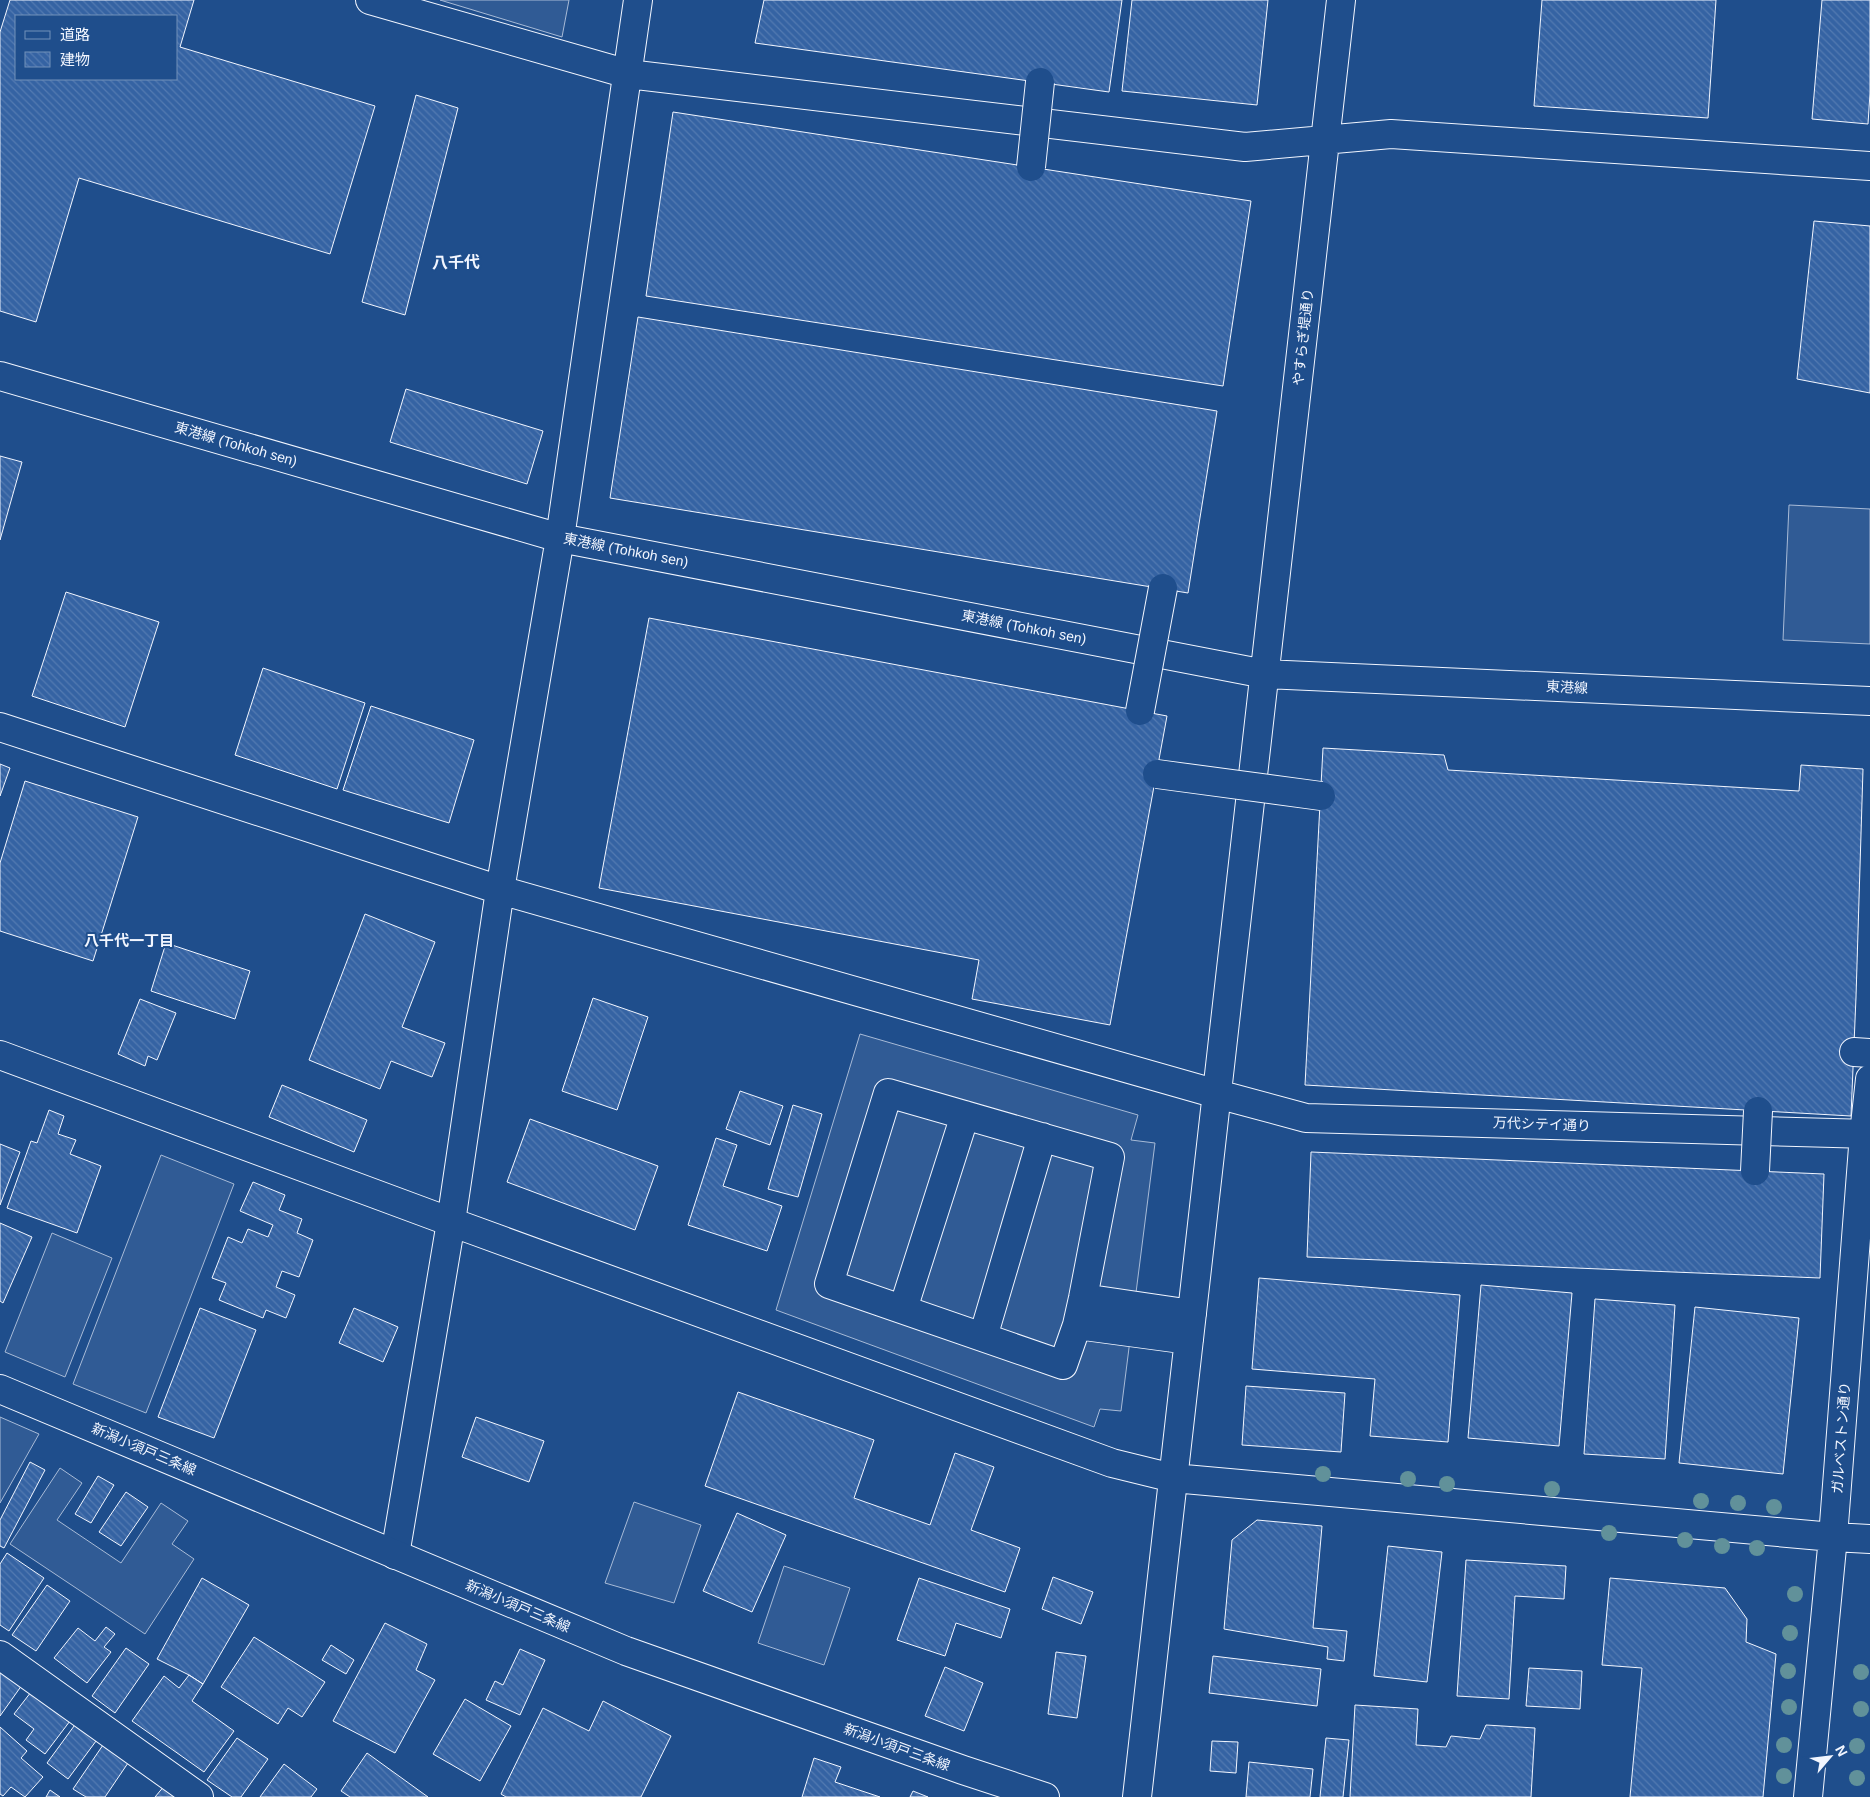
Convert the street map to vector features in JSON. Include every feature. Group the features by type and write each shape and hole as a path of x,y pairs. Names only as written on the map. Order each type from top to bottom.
{"street":[{"path":"370,0 628,74 1245,147 1391,134 1870,166"},
{"path":"395,1555 451,1222 500,890 560,538 638,0"},
{"name":"やすらぎ堤通り","path":"1136,1797 1341,0"},
{"path":"1030,167 1040,82"},
{"name":"東港線 (Tohkoh sen)","path":"0,376 560,538 1265,674"},
{"path":"1140,711 1163,588"},
{"name":"東港線","path":"1265,674 1870,701"},
{"name":"万代シテイ通り","path":"0,727 500,890 1306,1118 1867,1134"},
{"path":"1157,774 1321,796"},
{"path":"0,1055 1112,1463 1173,1478 1870,1539"},
{"name":"ガルベストン通り","path":"1808,1797 1833,1537 1870,1079"},
{"path":"888,1093 1042,1137 1110,1157 1077,1325 1063,1365 829,1284 888,1093"},
{"path":"1755,1171 1758,1111"},
{"path":"903,1309 965,1115"},
{"path":"983,1337 1042,1137"},
{"path":"1083,1298 1190,1327"},
{"path":"1077,1325 1190,1327"},
{"name":"新潟小須戸三条線","path":"0,1389 626,1651 1045,1797"},
{"path":"0,1655 199,1797"}],"shaded area":[{"path":"440,0 569,0 562,37"},
{"path":"1789,505 1870,509 1870,644 1783,640"},
{"path":"860,1034 1138,1115 1131,1140 1155,1143 1121,1411 1100,1409 1094,1427 776,1310"},
{"path":"161,1155 234,1184 146,1413 73,1384"},
{"path":"52,1233 112,1258 65,1377 5,1352"},
{"path":"0,1417 39,1434 0,1503"},
{"path":"60,1468 82,1483 57,1520 121,1563 161,1503 188,1521 172,1544 194,1559 145,1634 10,1544"},
{"path":"634,1502 701,1525 674,1603 605,1583"},
{"path":"784,1566 850,1588 824,1665 758,1643"}],"building":[{"path":"10,0 194,0 180,47 375,106 330,254 79,178 36,322 0,311 0,32"},
{"path":"764,0 1122,0 1109,92 755,43"},
{"path":"1132,0 1268,0 1257,105 1122,91"},
{"path":"1542,0 1716,0 1708,118 1534,106"},
{"path":"1822,0 1870,0 1868,124 1812,119"},
{"path":"416,95 458,108 405,315 362,302"},
{"path":"673,112 1251,201 1223,386 646,296"},
{"path":"1814,221 1870,226 1870,393 1797,379"},
{"path":"638,317 1217,411 1188,593 610,498"},
{"path":"406,389 543,431 527,484 390,442"},
{"path":"0,456 22,462 0,540"},
{"path":"66,592 159,622 125,727 32,696"},
{"path":"649,618 1167,716 1110,1025 972,999 979,960 599,888"},
{"path":"263,668 365,703 337,789 235,755"},
{"path":"371,706 474,740 449,823 343,790"},
{"path":"1323,748 1444,755 1448,770 1799,791 1801,765 1863,769 1851,1116 1305,1085"},
{"path":"0,764 10,768 0,796"},
{"path":"25,781 138,817 93,961 0,931 0,863"},
{"path":"365,914 435,942 402,1027 445,1043 432,1077 391,1061 380,1089 309,1060"},
{"path":"166,943 250,971 235,1019 151,991"},
{"path":"593,998 648,1017 617,1110 562,1091"},
{"path":"140,999 176,1013 157,1060 148,1056 145,1066 118,1054"},
{"path":"282,1085 367,1120 354,1152 269,1117"},
{"path":"740,1091 783,1106 770,1145 726,1129"},
{"path":"793,1105 822,1114 798,1197 768,1189"},
{"path":"49,1110 64,1116 58,1134 76,1140 70,1154 101,1166 77,1233 7,1208 31,1141 37,1143"},
{"path":"530,1119 658,1166 635,1230 507,1182"},
{"path":"716,1138 737,1145 723,1186 782,1206 767,1251 688,1225"},
{"path":"0,1144 20,1152 0,1205"},
{"path":"1311,1152 1824,1174 1820,1278 1307,1257"},
{"path":"253,1182 285,1195 279,1210 302,1219 297,1233 313,1240 299,1277 282,1271 276,1287 295,1295 286,1318 266,1310 263,1318 219,1300 226,1283 212,1278 228,1237 242,1243 248,1229 268,1237 273,1225 240,1211"},
{"path":"0,1223 32,1237 3,1303 0,1301"},
{"path":"1259,1278 1460,1295 1448,1442 1370,1436 1375,1379 1252,1369"},
{"path":"1481,1285 1572,1293 1559,1446 1468,1438"},
{"path":"1595,1299 1675,1305 1665,1459 1584,1454"},
{"path":"1695,1307 1799,1318 1783,1474 1679,1463"},
{"path":"200,1308 256,1330 214,1438 158,1417"},
{"path":"354,1308 398,1327 383,1362 339,1343"},
{"path":"1246,1386 1345,1393 1341,1452 1242,1445"},
{"path":"738,1392 874,1440 854,1498 930,1525 955,1453 994,1467 971,1530 1020,1548 1005,1592 705,1486"},
{"path":"476,1417 544,1441 529,1482 462,1457"},
{"path":"30,1462 45,1470 4,1548 0,1546 0,1520"},
{"path":"98,1476 114,1485 91,1523 75,1514"},
{"path":"126,1492 148,1507 121,1546 99,1532"},
{"path":"737,1513 786,1535 752,1612 703,1591"},
{"path":"1257,1520 1322,1526 1313,1628 1347,1631 1344,1661 1327,1659 1328,1647 1224,1629 1232,1540"},
{"path":"1388,1546 1442,1552 1427,1682 1374,1676"},
{"path":"7,1553 44,1578 9,1631 0,1625 0,1564"},
{"path":"1466,1560 1566,1566 1564,1599 1515,1596 1509,1699 1457,1696"},
{"path":"1053,1577 1093,1592 1081,1624 1042,1609"},
{"path":"202,1578 249,1605 203,1684 157,1659"},
{"path":"919,1578 1010,1609 1001,1638 956,1623 945,1656 897,1640"},
{"path":"1610,1578 1725,1588 1747,1619 1746,1642 1776,1654 1763,1797 1630,1797 1642,1668 1602,1665"},
{"path":"47,1585 70,1601 36,1651 12,1635"},
{"path":"385,1623 427,1644 416,1670 435,1680 395,1753 333,1721"},
{"path":"106,1627 115,1634 104,1647 111,1652 87,1683 54,1658 78,1628 95,1641"},
{"path":"254,1637 325,1682 302,1717 288,1708 278,1724 221,1687"},
{"path":"331,1645 354,1660 346,1674 322,1660"},
{"path":"126,1648 149,1664 115,1713 92,1696"},
{"path":"520,1649 545,1660 520,1715 486,1700 495,1681 503,1685"},
{"path":"1056,1652 1086,1656 1077,1718 1048,1714"},
{"path":"1213,1656 1321,1669 1317,1706 1209,1693"},
{"path":"945,1667 983,1683 964,1731 925,1716"},
{"path":"0,1668 22,1685 0,1716"},
{"path":"1529,1668 1582,1671 1580,1709 1526,1706"},
{"path":"189,1675 203,1684 192,1701 234,1731 204,1772 132,1721 164,1676 179,1688"},
{"path":"31,1692 70,1721 45,1754 26,1740 34,1729 14,1714"},
{"path":"465,1699 511,1726 480,1781 433,1754"},
{"path":"603,1701 671,1736 641,1797 506,1797 501,1794 543,1708 589,1731"},
{"path":"1355,1705 1418,1709 1416,1745 1446,1747 1451,1736 1480,1739 1486,1725 1535,1728 1531,1797 1350,1797"},
{"path":"77,1722 99,1737 68,1779 47,1763"},
{"path":"0,1727 27,1751 21,1758 43,1777 25,1797 11,1787 3,1796 0,1794"},
{"path":"237,1738 268,1759 241,1797 232,1797 207,1780"},
{"path":"1326,1738 1349,1740 1343,1797 1320,1797"},
{"path":"1212,1741 1238,1742 1236,1773 1210,1771"},
{"path":"103,1745 128,1763 105,1797 86,1797 73,1789"},
{"path":"367,1753 428,1797 350,1797 341,1791"},
{"path":"814,1758 841,1767 835,1782 880,1797 802,1797"},
{"path":"1249,1762 1313,1769 1310,1797 1246,1797"},
{"path":"284,1764 317,1789 311,1797 260,1797"},
{"path":"165,1785 180,1797 155,1797"},
{"path":"50,1790 60,1797 46,1797"},
{"path":"913,1791 928,1797 910,1797"}],"district":[{"name":"八千代","path":"456,262"},
{"name":"八千代一丁目","path":"129,941"}]}
